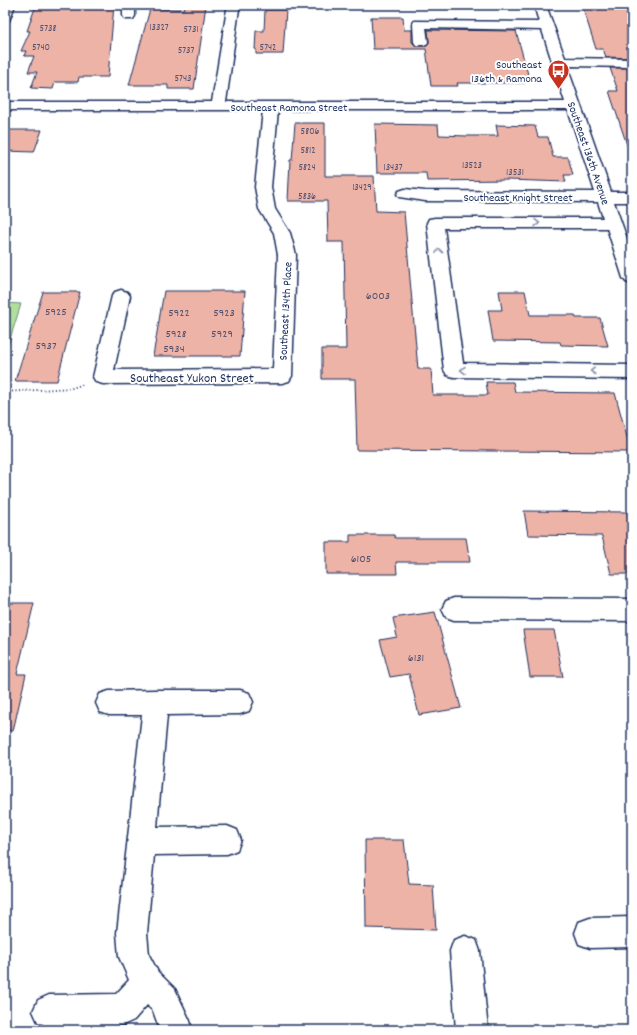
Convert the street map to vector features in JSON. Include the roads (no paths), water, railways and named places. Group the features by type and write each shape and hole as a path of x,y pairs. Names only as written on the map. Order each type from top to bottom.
{"street":[{"path":"5,18 9,5"},
{"path":"218,107 233,9 236,5"},
{"name":"Southeast 136th Avenue","path":"540,5 632,278"},
{"path":"421,42 419,24 547,26"},
{"path":"559,62 632,63"},
{"name":"Southeast Ramona Street","path":"5,106 574,106"},
{"name":"Southeast 134th Place","path":"271,107 263,188 267,208 282,233 287,256 282,376"},
{"name":"Southeast Knight Street","path":"405,194 425,196 632,198"},
{"path":"613,223 435,223 454,370 632,372"},
{"name":"Southeast Yukon Street","path":"121,296 103,377 282,376"},
{"path":"454,609 632,610"},
{"path":"156,702 132,933 134,957 147,983 164,1000 174,1021 176,1030"},
{"path":"109,703 240,702"},
{"path":"142,841 227,840"},
{"path":"590,933 632,932"},
{"path":"466,951 472,1030"},
{"path":"49,1011 123,1009 147,983"}],"place":[{"name":"Southeast 136th & Ramona","path":"558,90"}]}
